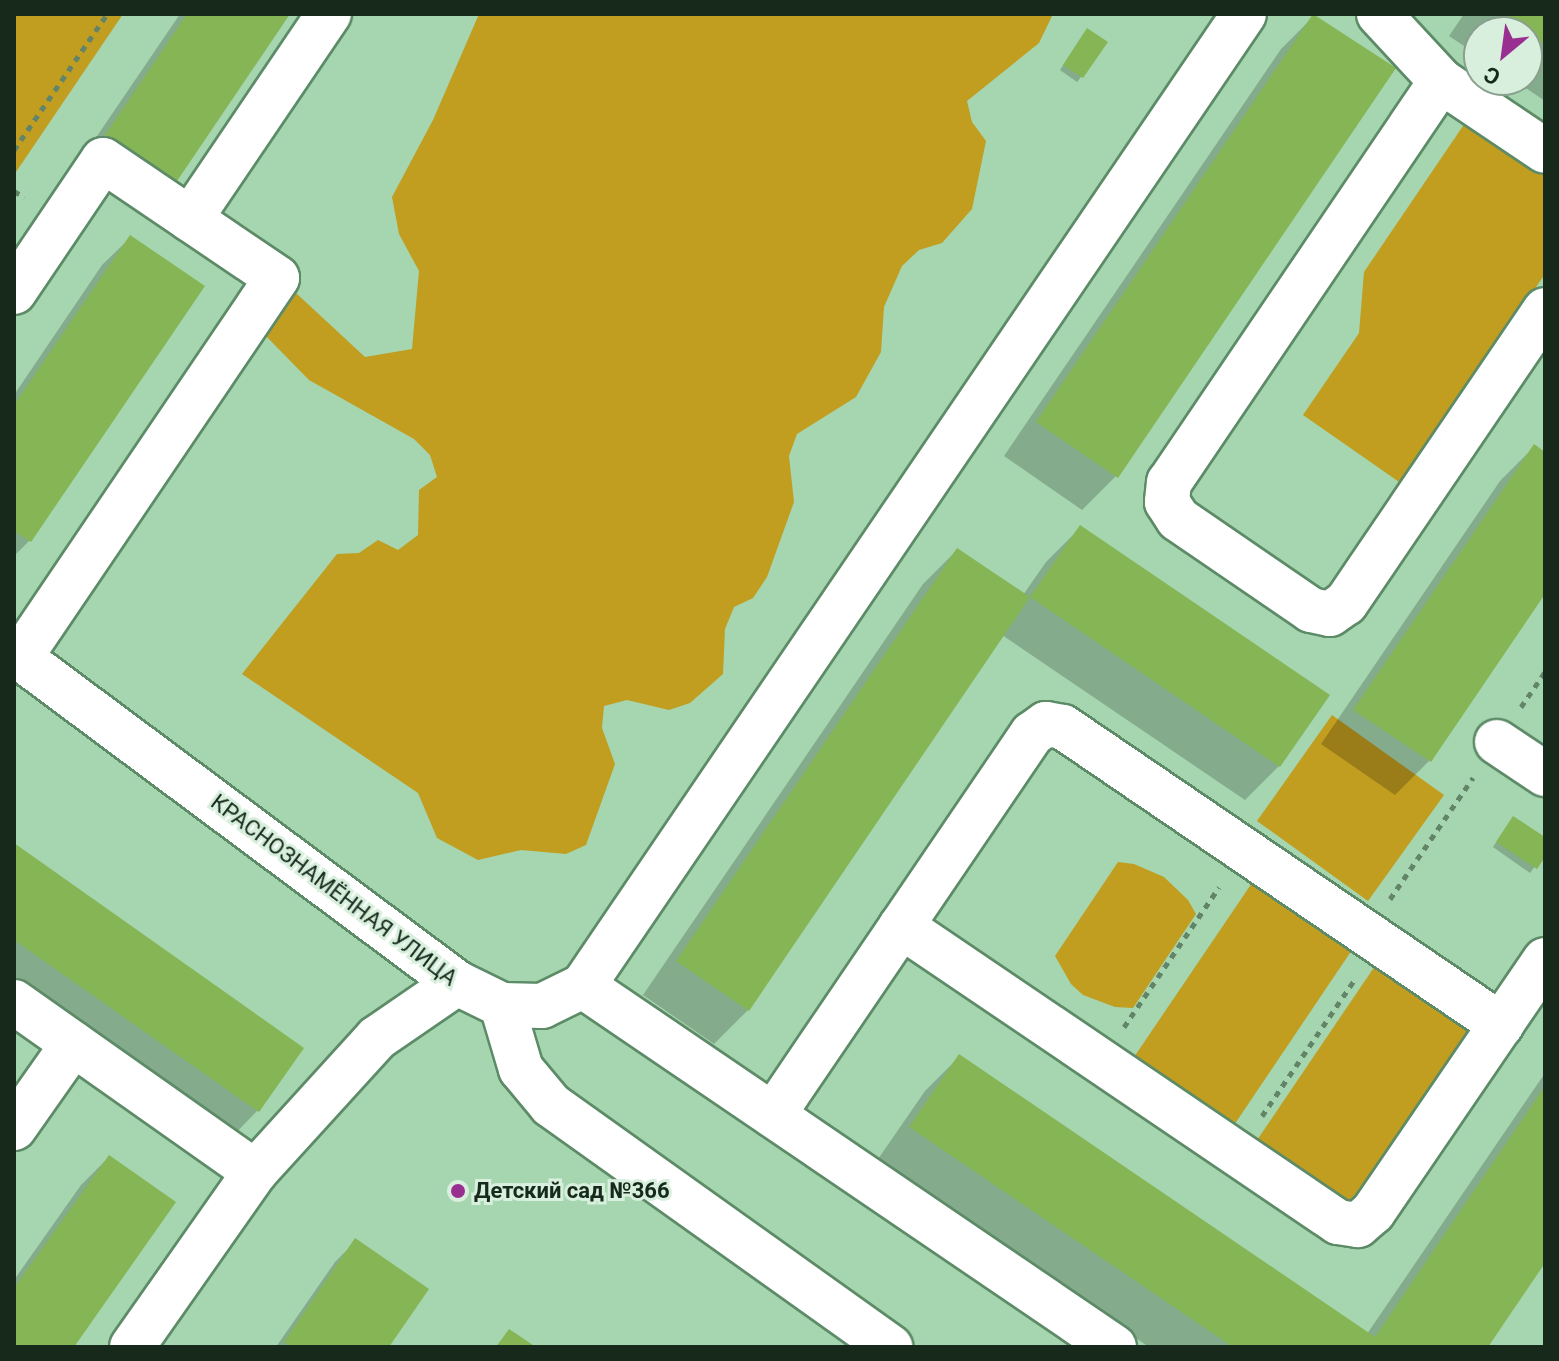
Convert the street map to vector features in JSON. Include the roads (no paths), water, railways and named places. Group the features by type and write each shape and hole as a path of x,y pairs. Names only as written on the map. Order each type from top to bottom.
{"street":[{"path":"190,219 329,14"},
{"path":"890,1347 551,1105 521,1069 502,1005 542,1006 583,986 1244,14"},
{"path":"1379,14 1441,81 1545,151"},
{"path":"1441,81 1169,482 1167,502 1178,519 1311,610 1330,614 1346,603 1545,310"},
{"path":"14,292 103,160 277,278 17,655"},
{"name":"КРАСНОЗНАМЁННАЯ УЛИЦА","path":"17,655 457,983 502,1005"},
{"path":"773,1115 1032,734 1046,724 1063,727 1501,1025"},
{"path":"1497,742 1545,774"},
{"path":"901,926 1338,1222 1358,1225 1373,1212 1545,960"},
{"path":"132,1347 255,1172 377,1038 457,983"},
{"path":"583,986 1114,1347"},
{"path":"14,1002 255,1172"},
{"path":"14,1128 73,1044"}],"place":[{"name":"Детский сад №366","path":"458,1191"}]}
